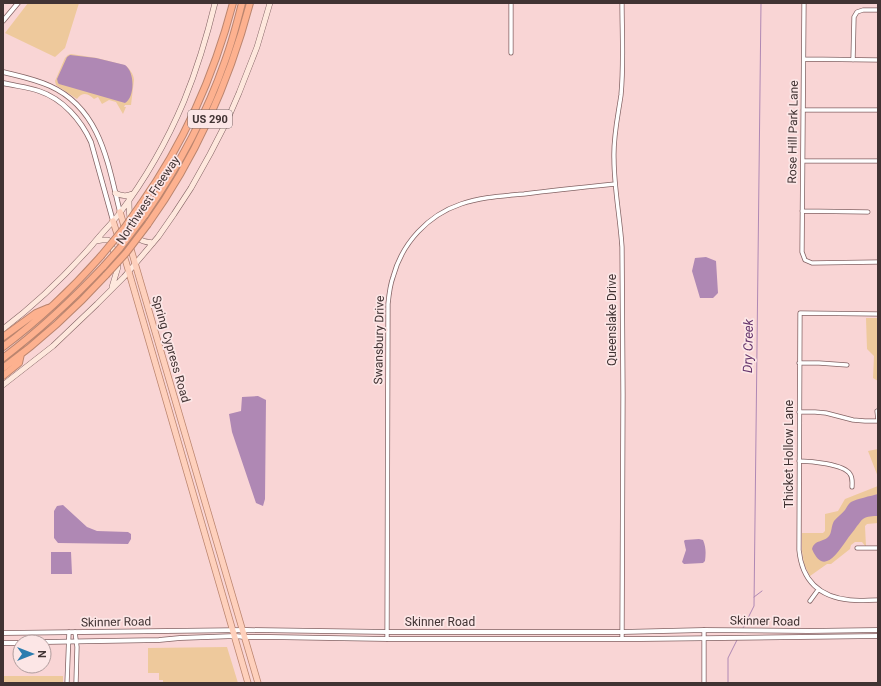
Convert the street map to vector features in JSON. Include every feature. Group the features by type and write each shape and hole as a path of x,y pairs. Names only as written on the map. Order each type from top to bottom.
{"highway":[{"name":"Northwest Freeway","path":"3,347 20,334 77,283 111,245 142,204 171,158 203,93 222,41 233,3"},
{"path":"3,358 42,328 80,292 120,248 160,193 176,167 202,117 225,61 242,3"},
{"name":"Northwest Freeway","path":"3,368 68,314 126,253 148,224 178,178 217,103 239,44 250,3"},
{"path":"3,337 36,313 51,307"},
{"path":"3,376 19,363 21,354"}],"main road":[{"path":"3,329 53,287 70,270 113,221 138,187 164,143 196,71 206,40 215,3"},
{"path":"3,385 53,346 97,304 129,271 153,243 174,214 191,188 226,123 257,47 270,3"},
{"path":"115,193 131,196"},
{"path":"131,196 129,210 135,236 141,241 153,243"},
{"name":"Spring Cypress Road","path":"120,212 258,683"},
{"name":"Spring Cypress Road","path":"113,221 129,271 248,683"},
{"path":"96,240 108,240 111,243 118,267 112,288"},
{"path":"161,381 168,378"},
{"path":"187,472 195,468"},
{"path":"206,540 216,539"}],"street":[{"path":"3,21 18,3"},
{"path":"511,3 511,53"},
{"name":"Queenslake Drive","path":"622,3 622,80 614,146 622,247 622,638"},
{"name":"Rose Hill Park Lane","path":"804,3 802,252 805,260 812,263 878,262"},
{"path":"853,60 854,17 857,12 863,10 878,10"},
{"path":"804,59 878,60"},
{"name":"Spring Cypress Road","path":"3,72 34,80 53,87 67,95 78,105 91,121 100,139 120,212"},
{"name":"Spring Cypress Road","path":"3,83 48,95 61,103 71,112 83,127 91,142 113,221"},
{"path":"48,95 53,87"},
{"path":"803,110 878,110"},
{"path":"91,142 100,139"},
{"path":"803,161 878,161"},
{"name":"Swansbury Drive","path":"388,639 388,304 392,280 398,261 416,233 428,222 443,212 462,204 499,196 616,184"},
{"path":"802,211 868,212"},
{"name":"Thicket Hollow Lane","path":"818,590 806,575 800,562 800,313 878,314"},
{"path":"799,363 847,365"},
{"path":"799,412 826,413 854,420 865,421 878,420 877,411"},
{"path":"799,461 828,464 846,470 850,473 852,478 852,487"},
{"path":"858,548 878,548"},
{"path":"810,600 818,590 834,598 851,600 878,600"},
{"name":"Skinner Road","path":"3,633 233,630 388,632 622,632 704,630 878,630"},
{"path":"704,630 704,683"},
{"path":"329,631 329,638"},
{"path":"67,683 69,632"},
{"path":"75,632 77,647 76,683"},
{"path":"463,632 463,639"},
{"name":"Skinner Road","path":"52,642 159,640 235,636 388,639 641,639 704,637 878,636"}],"shaded area":[{"path":"28,3 79,3 65,48 55,57 5,33"},
{"path":"71,54 97,58 124,65 129,69 134,80 131,105 125,105 124,107 126,107 123,114 116,102 109,100 102,104 98,97 94,99 87,94 80,95 77,99 56,85 55,81 65,58"},
{"path":"70,55 96,58 125,65 131,73 131,96 125,103 59,84 57,79 67,57"},
{"path":"706,257 716,261 718,293 713,298 700,298 692,271 695,258"},
{"path":"866,318 878,318 878,381 873,378 874,356 867,349"},
{"path":"258,396 266,400 265,499 263,506 256,503 232,432 229,414 241,411 242,397"},
{"path":"878,449 878,477 868,451"},
{"path":"878,486 878,523 867,524 865,526 866,547 862,542 855,542 851,545 850,549 831,564 827,564 810,576 804,564 802,533 823,533 825,531 825,514 838,511 845,499"},
{"path":"878,494 878,516 868,517 862,520 834,557 825,562 816,557 812,549 813,546 817,542 824,540 829,536 834,521 849,504 856,500"},
{"path":"63,505 87,527 97,531 128,532 131,534 131,539 128,544 58,543 54,538 54,511 57,506"},
{"path":"699,539 703,540 705,545 705,561 703,563 684,564 682,562 686,550 684,541"},
{"path":"51,552 71,552 72,574 51,574"},
{"path":"227,647 238,683 163,683 163,680 159,680 159,673 148,673 148,648"},
{"path":"3,676 63,676 63,683 3,683"}],"waterway":[{"name":"Dry Creek","path":"743,628 754,606 761,3"},
{"name":"Dry Creek","path":"754,597 762,591"},
{"name":"Dry Creek","path":"728,683 728,658 737,640"}]}
